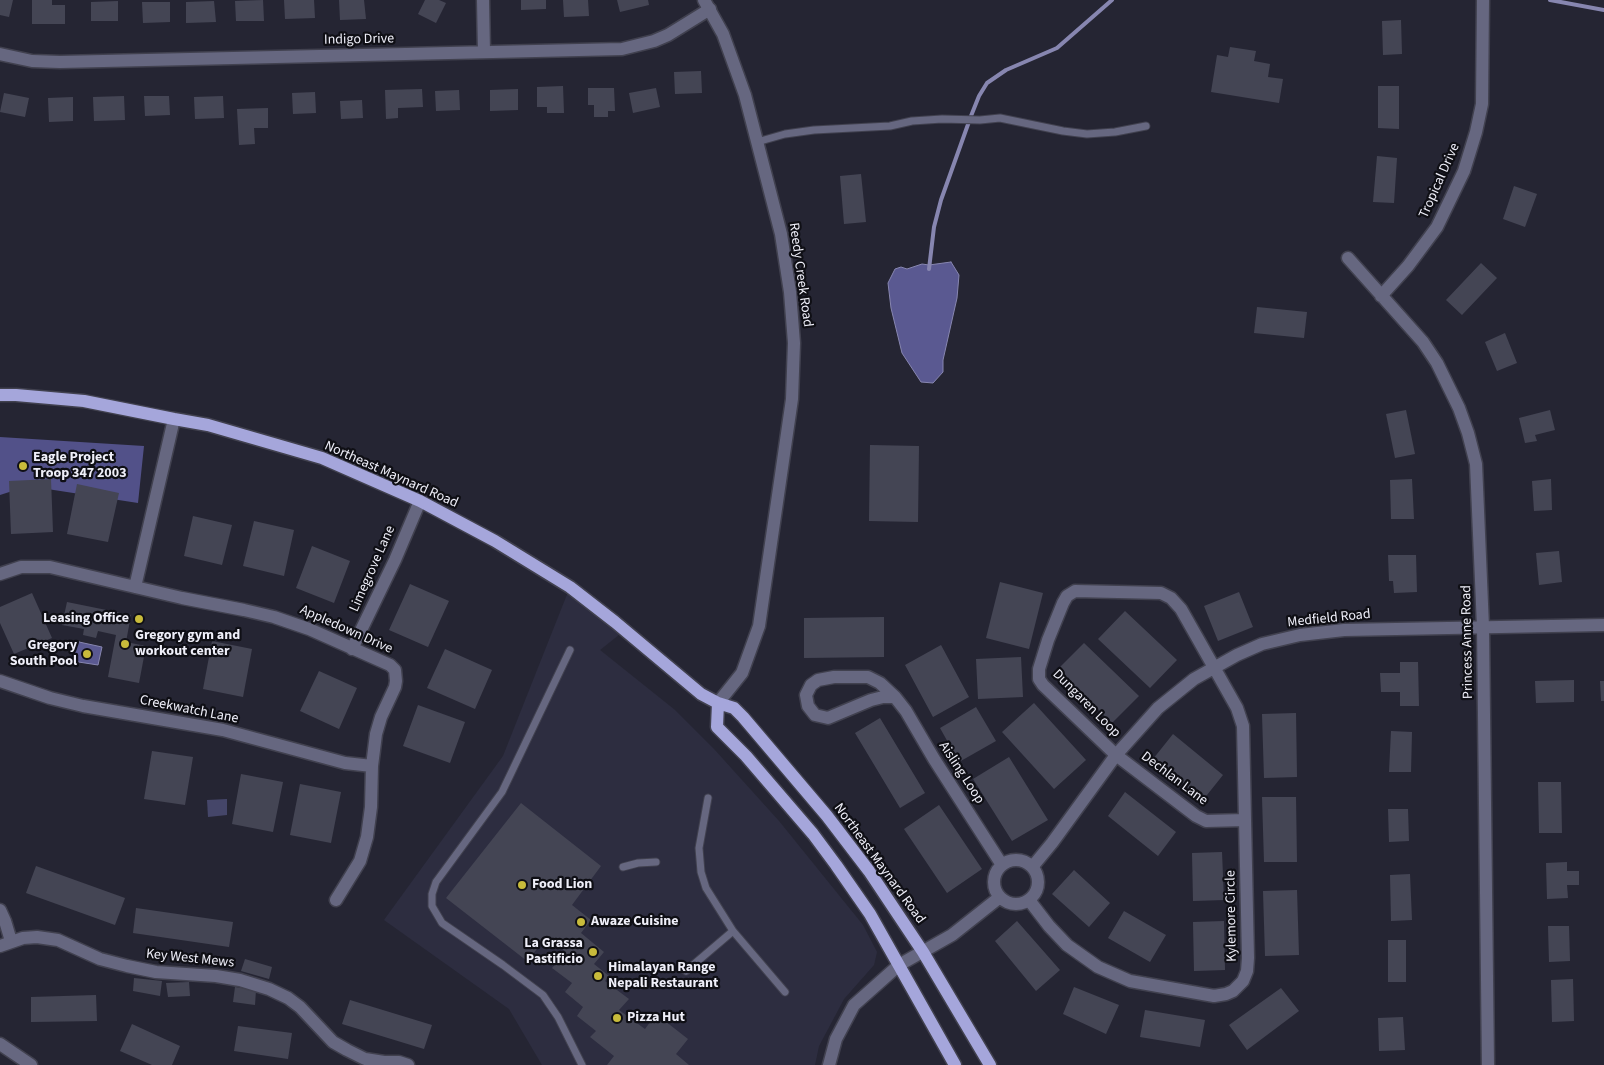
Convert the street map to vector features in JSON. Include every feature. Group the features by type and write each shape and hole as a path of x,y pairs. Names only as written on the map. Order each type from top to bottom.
{"main road":[{"name":"Northeast Maynard Road","path":"0,395 84,401 174,418 208,425 322,458 420,501 495,541 570,587 701,694 718,703 734,708 743,717 827,816 869,871 923,952 990,1065"},
{"path":"718,703 718,726 813,834 870,914 955,1065"}],"street":[{"path":"482,0 484,52"},
{"name":"Tropical Drive","path":"1382,296 1408,266 1437,227 1464,171 1482,104 1483,0"},
{"name":"Indigo Drive","path":"0,54 32,61 60,62 622,49 654,41 668,35 707,5"},
{"name":"Reedy Creek Road","path":"707,5 724,34 745,95 781,234 790,292 794,343 792,398 759,626 742,673 718,703"},
{"name":"Princess Anne Road","path":"1348,258 1423,342 1438,363 1459,408 1468,432 1476,464 1483,627 1488,1065"},
{"path":"134,587 174,418"},
{"name":"Limegrove Lane","path":"352,649 395,560 420,501"},
{"name":"Appledown Drive","path":"0,574 21,567 50,567 274,617 309,629 390,665 395,670 395,687 381,717 376,734 367,837 360,861 336,900"},
{"name":"Dungaren Loop","path":"1116,755 1043,685 1040,679 1039,669 1046,647 1067,596 1075,591 1161,593 1178,603 1214,666"},
{"name":"Medfield Road","path":"1032,866 1052,843 1116,755 1158,708 1194,679 1214,666 1262,644 1300,635 1344,630 1604,625"},
{"name":"Kylemore Circle","path":"1029,900 1067,945 1083,958 1115,975 1130,981 1214,996 1226,994 1239,987 1247,971 1248,958 1243,726 1237,708 1214,666"},
{"name":"Aisling Loop","path":"895,697 871,700 828,718 815,715 808,706 806,695 811,685 818,680 834,677 868,677 880,683 895,697 1002,865"},
{"name":"Creekwatch Lane","path":"0,681 50,698 83,706 223,730 345,763 372,766"},
{"name":"Dechlan Lane","path":"1116,755 1186,809 1206,821 1245,820"},
{"path":"1014,860 1027,862 1032,866 1039,880 1035,895 1029,900 1017,904 1005,902 996,891 994,884 997,870 1002,865 1014,860"},
{"path":"828,1065 836,1039 854,1005 899,965 952,934 1000,897"},
{"name":"Key West Mews","path":"0,910 6,943 23,938 37,937 58,940 100,958 127,966 156,972 216,976 240,980 288,998 300,1007 332,1042 347,1050 365,1059 399,1062 408,1065"},
{"path":"0,1044 30,1065"}],"lane":[{"path":"757,142 785,134 814,130 890,126 912,121 942,119 980,120 1000,118 1062,131 1087,134 1115,132 1146,126"},
{"path":"570,650 502,792 436,882 432,894 432,906 442,923 503,965 542,995 558,1017 582,1065"},
{"path":"708,798 699,848 701,872 706,888 733,931 785,992"},
{"path":"623,866 656,862"},
{"path":"686,971 733,931"}],"shaded area":[{"path":"951,262 959,275 957,298 943,360 943,372 933,383 921,382 902,353 891,308 888,283 895,269 901,267 907,269 922,264"},
{"path":"0,437 144,446 138,503 28,486 0,495"},
{"path":"570,587 625,630 600,650 675,710 714,749 779,821 863,925 877,952 874,965 844,999 819,1046 815,1065 542,1065 509,1009 384,920 503,756"},
{"name":"Gregory South Pool","path":"79,642 102,647 98,665 72,661 75,645"},
{"path":"227,799 227,815 208,817 207,800"}],"building":[{"path":"0,0 13,0 9,17 0,15"},
{"path":"32,0 52,0 52,5 65,5 65,24 32,24"},
{"path":"263,0 264,21 236,21 235,1"},
{"path":"284,0 314,0 315,18 285,19"},
{"path":"339,0 364,0 366,19 340,20"},
{"path":"425,0 439,0 446,3 436,23 418,14"},
{"path":"521,0 546,0 546,9 521,10"},
{"path":"563,0 588,0 589,16 564,17"},
{"path":"617,0 648,0 649,5 620,12"},
{"path":"118,1 118,21 91,21 91,2"},
{"path":"214,1 216,22 186,23 186,2"},
{"path":"142,2 170,2 170,22 143,23"},
{"path":"1401,20 1402,54 1383,55 1382,21"},
{"path":"1230,47 1256,51 1254,61 1270,64 1268,77 1283,79 1279,103 1211,92 1217,55 1228,57"},
{"path":"701,71 702,93 675,94 674,72"},
{"path":"563,86 564,113 547,113 547,107 537,107 537,87"},
{"path":"1378,86 1399,86 1399,129 1378,128"},
{"path":"588,88 614,88 615,111 608,111 608,117 594,117 594,105 588,105"},
{"path":"656,88 660,107 633,113 629,93"},
{"path":"422,89 423,107 398,108 398,118 386,119 385,90"},
{"path":"518,89 518,110 490,111 490,90"},
{"path":"459,90 460,110 436,111 435,91"},
{"path":"315,92 316,113 293,114 292,93"},
{"path":"4,93 29,98 25,117 0,112"},
{"path":"124,96 125,120 94,121 93,97"},
{"path":"144,96 169,96 170,115 145,116"},
{"path":"223,96 224,118 195,119 194,97"},
{"path":"73,97 73,121 49,122 48,98"},
{"path":"362,100 363,118 341,119 340,101"},
{"path":"268,108 268,128 254,128 255,144 239,145 237,109"},
{"path":"1377,156 1397,158 1394,203 1373,202"},
{"path":"861,174 866,222 844,224 840,176"},
{"path":"1514,186 1537,194 1525,227 1503,219"},
{"path":"1481,263 1497,278 1462,315 1446,300"},
{"path":"1257,307 1307,312 1304,338 1254,333"},
{"path":"1505,333 1517,363 1497,371 1485,342"},
{"path":"1406,410 1415,454 1395,458 1386,414"},
{"path":"1550,410 1555,430 1535,435 1537,441 1525,443 1519,418"},
{"path":"870,445 919,446 918,522 869,521"},
{"path":"51,479 53,532 11,534 9,481"},
{"path":"1412,479 1414,519 1391,519 1390,480"},
{"path":"1551,479 1552,510 1534,511 1532,481"},
{"path":"77,484 119,493 108,542 67,534"},
{"path":"193,516 232,525 222,565 184,556"},
{"path":"254,521 294,530 284,576 243,566"},
{"path":"312,546 350,561 334,603 296,588"},
{"path":"1559,551 1562,582 1539,585 1536,553"},
{"path":"1388,555 1416,555 1417,592 1394,593 1393,581 1389,581"},
{"path":"1000,582 1043,593 1029,649 986,638"},
{"path":"410,584 449,601 428,647 389,630"},
{"path":"1239,592 1253,627 1218,641 1204,606"},
{"path":"32,593 52,638 14,654 0,623 0,607"},
{"name":"Gregory gym and workout center","path":"67,602 131,615 126,642 146,646 139,683 108,677 116,635 98,631 96,638 83,635 84,629 62,625"},
{"path":"1125,611 1177,660 1150,688 1098,639"},
{"path":"884,617 884,657 804,658 804,618"},
{"path":"212,641 252,649 243,697 203,689"},
{"path":"1084,643 1139,696 1112,723 1057,670"},
{"path":"941,645 969,697 933,717 905,665"},
{"path":"445,649 492,670 475,709 427,688"},
{"path":"1021,657 1023,697 978,699 976,659"},
{"path":"1400,662 1418,662 1419,706 1400,706 1400,692 1381,692 1380,673 1400,673"},
{"path":"319,671 357,688 339,729 300,711"},
{"path":"1574,680 1574,702 1536,703 1535,681"},
{"path":"1600,681 1604,681 1604,701 1601,701"},
{"path":"1034,703 1086,760 1054,789 1002,732"},
{"path":"418,705 465,722 450,763 403,746"},
{"path":"976,707 996,741 959,762 940,728"},
{"path":"1296,713 1297,777 1264,778 1262,714"},
{"path":"880,718 925,793 900,808 855,733"},
{"path":"1391,731 1412,732 1411,772 1389,772"},
{"path":"1173,734 1223,775 1203,800 1153,759"},
{"path":"152,751 193,757 185,805 144,799"},
{"path":"1009,757 1048,820 1012,841 973,779"},
{"path":"241,774 283,782 273,832 232,824"},
{"path":"1538,782 1561,782 1562,833 1539,833"},
{"path":"300,784 341,792 331,843 290,835"},
{"path":"1125,792 1176,832 1158,856 1108,816"},
{"path":"1262,797 1296,797 1297,862 1264,862"},
{"path":"521,803 601,866 572,905 591,920 581,933 604,952 594,964 609,976 605,981 629,999 619,1010 645,1029 656,1014 688,1039 676,1054 689,1065 607,1065 614,1056 590,1037 596,1031 577,1016 583,1007 565,992 572,983 552,968 566,952 547,937 527,961 446,898"},
{"path":"939,805 982,869 947,893 904,829"},
{"path":"1388,809 1408,809 1409,841 1389,842"},
{"path":"1222,852 1224,900 1193,901 1192,853"},
{"path":"1567,862 1567,871 1579,871 1579,885 1567,885 1568,898 1547,899 1546,863"},
{"path":"36,866 125,898 115,925 26,893"},
{"path":"1074,870 1110,903 1089,927 1052,894"},
{"path":"1410,874 1412,920 1391,921 1390,875"},
{"path":"1297,890 1299,955 1265,956 1263,891"},
{"path":"136,908 233,922 229,947 133,933"},
{"path":"1124,911 1166,935 1150,962 1108,938"},
{"path":"1017,921 1060,970 1036,991 995,941"},
{"path":"1224,921 1225,970 1194,971 1193,922"},
{"path":"1548,926 1569,926 1570,961 1549,962"},
{"path":"1388,940 1406,940 1406,982 1388,982"},
{"path":"245,959 272,967 269,979 241,971"},
{"path":"134,978 162,981 160,996 133,991"},
{"path":"1573,979 1574,1021 1552,1022 1551,980"},
{"path":"189,982 190,996 168,997 166,983"},
{"path":"235,987 256,990 255,1005 233,1002"},
{"path":"1074,987 1119,1005 1106,1034 1063,1014"},
{"path":"1281,988 1299,1011 1247,1050 1229,1025"},
{"path":"96,995 97,1021 31,1022 31,997"},
{"path":"350,1000 432,1025 424,1049 342,1024"},
{"path":"1145,1010 1205,1020 1200,1047 1140,1037"},
{"path":"1403,1017 1405,1050 1379,1051 1378,1018"},
{"path":"132,1024 180,1046 172,1065 152,1065 120,1051"},
{"path":"238,1026 292,1033 288,1059 234,1051"}],"waterway":[{"path":"929,269 934,227 941,200 971,116 979,96 987,83 1006,70 1057,48 1112,0"},
{"path":"1550,0 1604,10"}],"place":[{"name":"Eagle Project Troop 347 2003","path":"23,466"},
{"name":"Leasing Office","path":"139,619"},
{"name":"Gregory gym and workout center","path":"125,644"},
{"name":"Gregory South Pool","path":"87,654"},
{"name":"Food Lion","path":"522,885"},
{"name":"Awaze Cuisine","path":"581,922"},
{"name":"La Grassa Pastificio","path":"593,952"},
{"name":"Himalayan Range Nepali Restaurant","path":"598,976"},
{"name":"Pizza Hut","path":"617,1018"}]}
